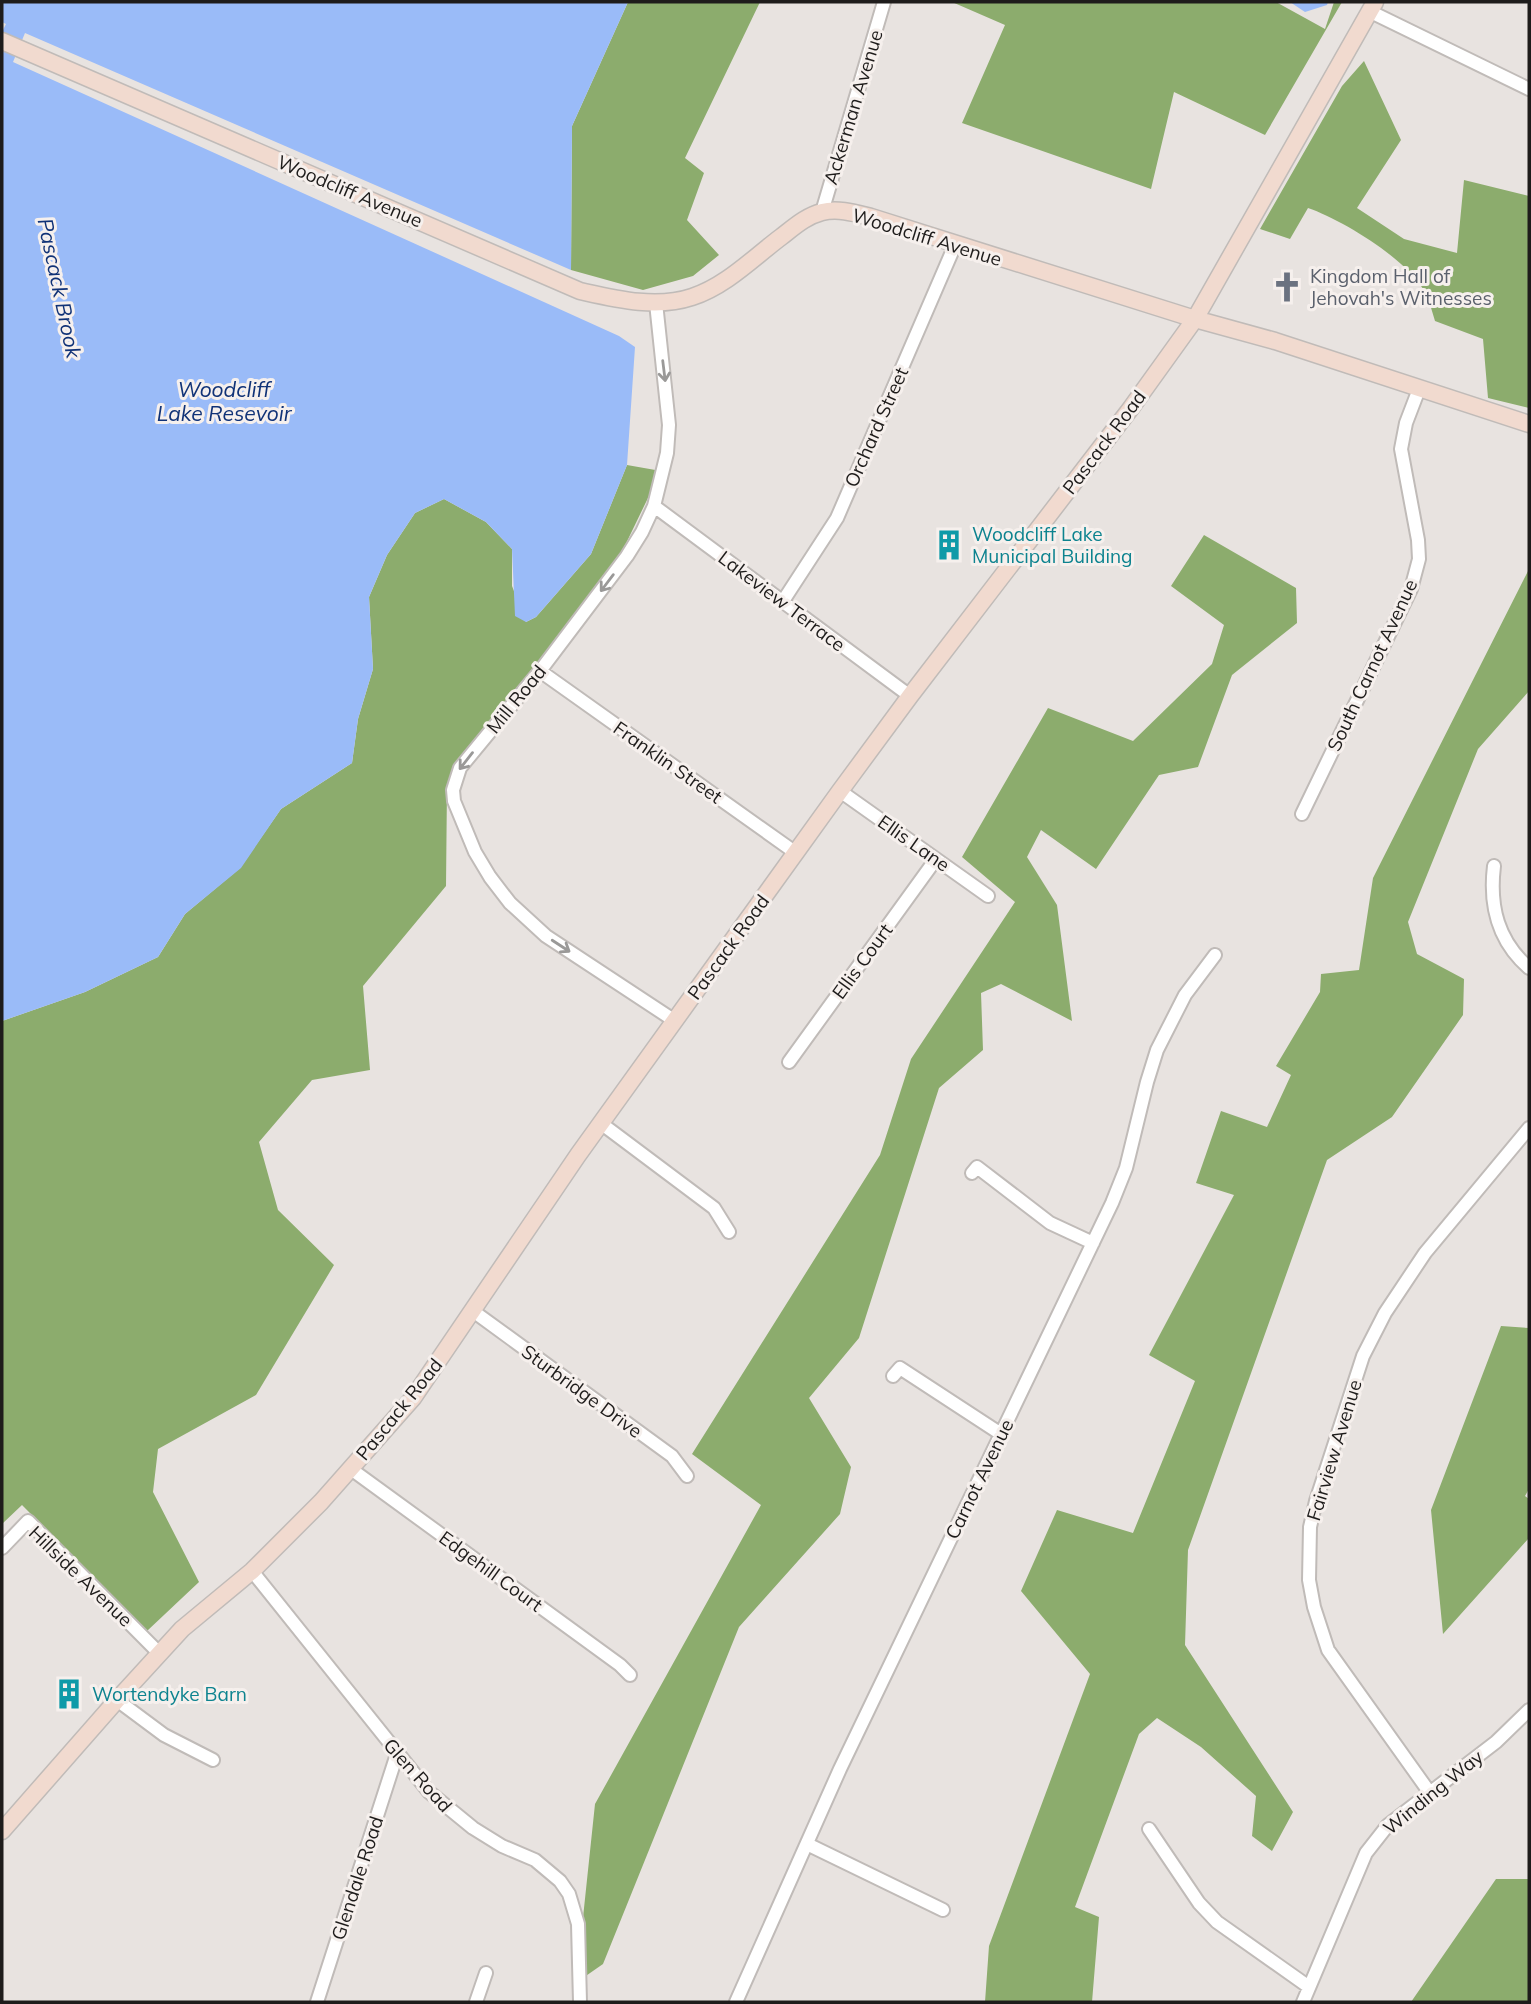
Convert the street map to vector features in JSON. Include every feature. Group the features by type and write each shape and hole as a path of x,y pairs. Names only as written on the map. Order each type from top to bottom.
{"street":[{"name":"Ackerman Avenue","path":"822,212 884,2"},
{"path":"1372,6 1529,89"},
{"name":"Pascack Road","path":"2,1831 182,1629 251,1571 351,1469 412,1398 578,1155 840,791 1131,408 1195,319 1372,6"},
{"name":"Woodcliff Avenue","path":"2,41 580,291 619,300 656,303 682,300 709,290 799,222 822,212 849,212 1195,319 1275,341 1529,424"},
{"name":"Orchard Street","path":"783,601 837,518 955,245"},
{"name":"Mill Road","path":"656,303 669,425 667,453 654,506 627,556 540,671 460,768 455,779 454,802 480,860 490,877 518,911 546,936 675,1021"},
{"name":"South Carnot Avenue","path":"1302,814 1411,589 1419,559 1418,540 1401,449 1406,423 1419,389"},
{"name":"Lakeview Terrace","path":"654,506 910,696"},
{"name":"Franklin Street","path":"540,671 796,853"},
{"name":"Ellis Lane","path":"840,791 988,896"},
{"name":"Ellis Court","path":"789,1062 936,859"},
{"path":"1494,866 1493,896 1499,929 1517,957 1529,968"},
{"name":"Carnot Avenue","path":"736,2002 840,1769 1093,1243 1126,1168 1157,1050 1185,995 1214,955"},
{"path":"602,1124 714,1208 729,1232"},
{"name":"Fairview Avenue","path":"1430,1793 1328,1650 1314,1607 1309,1580 1310,1527 1316,1500 1363,1356 1385,1313 1424,1253 1529,1128"},
{"path":"972,1173 977,1167 1050,1223 1093,1243"},
{"name":"Sturbridge Drive","path":"473,1311 672,1456 687,1476"},
{"path":"893,1376 900,1368 1001,1434"},
{"name":"Edgehill Court","path":"351,1469 620,1665 630,1675"},
{"name":"Hillside Avenue","path":"2,1548 28,1521 160,1654"},
{"name":"Glen Road","path":"251,1571 429,1792 447,1809 494,1842 535,1860 560,1881 575,1908 578,1924 580,2002"},
{"path":"117,1700 164,1735 213,1760"},
{"name":"Winding Way","path":"1303,2002 1366,1853 1388,1825 1496,1742 1529,1710"},
{"name":"Glendale Road","path":"317,2002 397,1754"},
{"path":"1149,1829 1199,1903 1217,1922 1309,1987"},
{"path":"807,1844 943,1910"},
{"path":"476,2002 486,1973"}],"green space":[{"path":"628,2 760,2 685,158 704,173 687,220 719,255 693,276 643,290 571,270 572,126"},
{"path":"952,2 1276,2 1325,29 1334,2 1342,2 1265,135 1174,92 1151,189 962,123 1005,25"},
{"path":"1364,61 1401,140 1357,208 1404,239 1457,253 1464,180 1529,196 1529,408 1488,398 1483,339 1435,321 1418,281 1374,243 1339,222 1308,208 1290,239 1260,229 1342,86"},
{"path":"627,465 661,471 618,560 447,785 446,886 363,986 370,1070 312,1080 259,1142 278,1210 334,1265 256,1395 158,1449 153,1492 199,1582 147,1631 22,1505 2,1524 2,1021 85,992 158,957 185,914 240,868 281,809 352,763 358,719 373,669 369,597 387,555 415,513 444,499 486,522 512,549 512,586 526,622 536,617 591,554"},
{"path":"1204,535 1296,588 1297,623 1232,675 1198,767 1159,775 1096,869 1041,830 1027,857 1057,905 1072,1021 1001,984 981,993 983,1050 939,1088 859,1338 809,1398 851,1467 840,1514 739,1627 603,1964 580,1980 580,1946 595,1804 761,1505 692,1454 880,1155 911,1059 1015,902 962,857 1048,708 1133,741 1212,664 1224,625 1171,586"},
{"path":"1529,569 1529,691 1478,749 1408,922 1417,954 1464,979 1463,1015 1392,1117 1327,1160 1188,1550 1185,1645 1293,1812 1272,1851 1252,1836 1256,1796 1201,1747 1157,1718 1139,1734 1075,1907 1099,1917 1092,2002 985,2002 989,1946 1090,1674 1021,1591 1057,1510 1133,1533 1195,1381 1149,1355 1234,1195 1196,1183 1221,1111 1267,1127 1291,1075 1276,1066 1320,992 1321,974 1359,970 1373,878"},
{"path":"1501,1326 1529,1328 1529,1489 1525,1496 1529,1499 1529,1538 1443,1634 1431,1510"},
{"path":"1496,1879 1529,1879 1529,2002 1411,2002"}],"water":[{"name":"Woodcliff Lake Resevoir","path":"2,2 628,2 572,126 571,270 25,33 13,62 619,336 635,347 627,465 591,554 536,617 526,622 515,616 512,549 486,522 444,499 415,513 387,555 369,597 373,669 358,719 352,763 281,809 241,868 185,914 158,957 85,992 2,1021 2,32 6,24 2,22"},
{"path":"1290,2 1328,2 1327,5 1305,12"}],"place":[{"name":"Kingdom Hall of Jehovah's Witnesses","path":"1287,287"},
{"name":"Woodcliff Lake Municipal Building","path":"949,545"},
{"name":"Wortendyke Barn","path":"69,1694"}],"water label":[{"name":"Pascack Brook","path":"60,288"}]}
